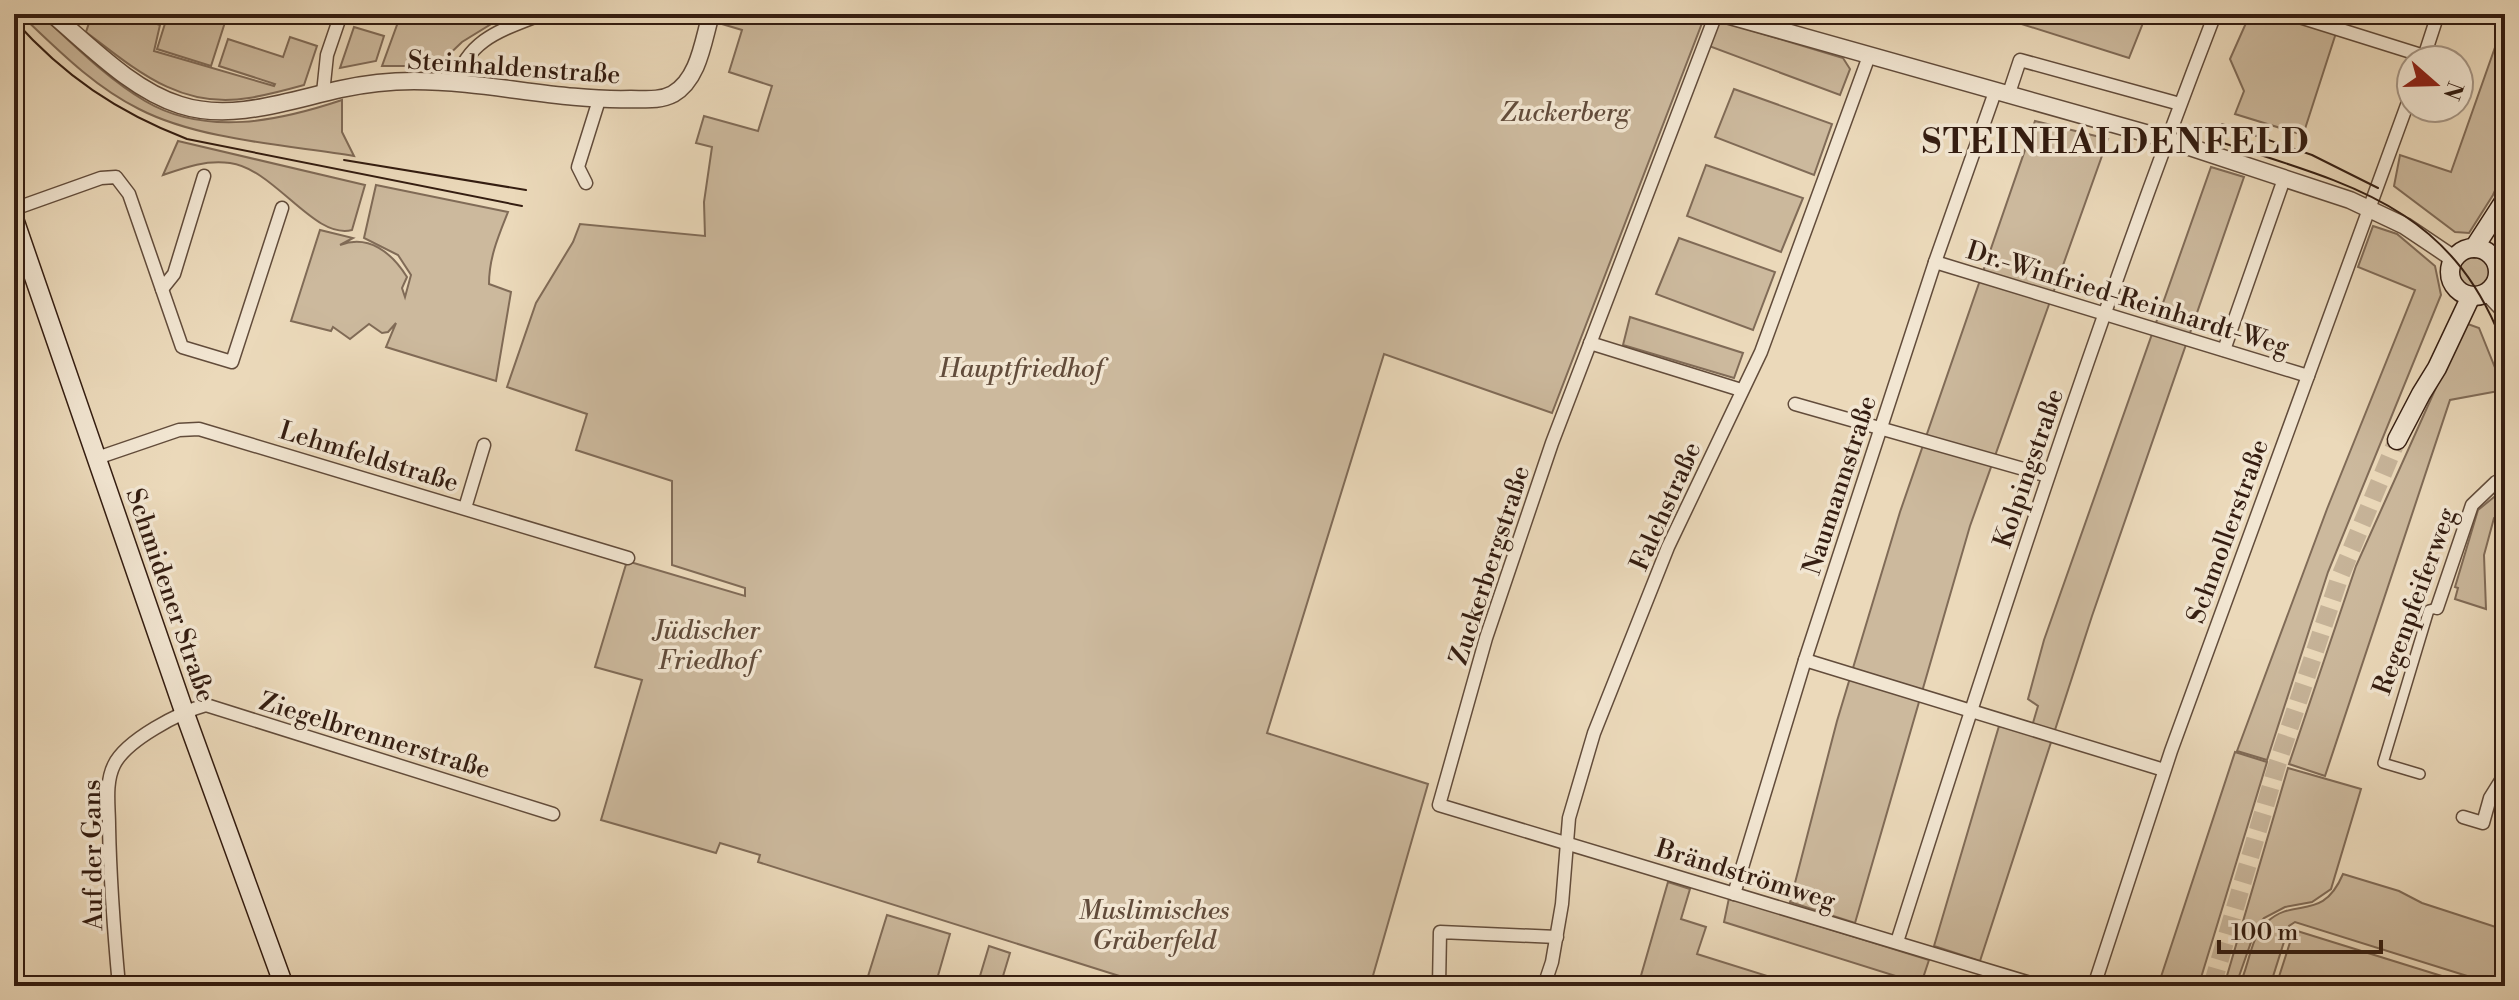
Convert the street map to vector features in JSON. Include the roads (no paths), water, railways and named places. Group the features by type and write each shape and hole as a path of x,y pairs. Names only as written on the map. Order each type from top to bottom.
{"main road":[{"path":"2483,252 2504,201"},
{"name":"Schmidener Straße","path":"14,219 174,684 284,986"},
{"path":"2483,252 2460,253 2450,269 2451,280 2483,291"},
{"path":"2397,440 2421,394 2498,271 2483,252"}],"street":[{"name":"Steinhaldenstraße","path":"52,14 122,72 154,93 180,105 214,111 248,109 345,88 399,82 455,83 599,100 657,99 672,94 686,83 697,64 711,14"},
{"path":"323,93 327,55 341,14"},
{"path":"455,83 462,62 482,40 542,14"},
{"name":"Zuckerbergstraße","path":"1439,805 1486,638 1553,440 1716,14"},
{"path":"1723,14 2168,140 2370,208 2405,226 2454,259"},
{"name":"Kolpingstraße","path":"1897,942 2048,476 2215,14"},
{"path":"2290,14 2395,49"},
{"path":"2428,44 2438,14"},
{"name":"Falchstraße","path":"1544,986 1557,937 1569,818 1594,733 1668,547 1767,337 1869,56"},
{"path":"2002,94 2020,60 2180,104"},
{"name":"Naumannstraße","path":"1734,894 1805,660 1935,262 2002,94"},
{"path":"586,183 578,167 599,100"},
{"name":"Schmollerstraße","path":"2094,986 2164,770 2400,124"},
{"path":"162,289 174,274 204,176"},
{"path":"14,209 101,178 116,177 126,186 182,347 232,362 282,208"},
{"path":"2224,350 2284,179"},
{"name":"Dr.-Winfried-Reinhardt-Weg","path":"1935,262 2308,376"},
{"path":"2483,291 2505,311"},
{"path":"1590,343 1741,390"},
{"path":"1795,404 2048,476"},
{"name":"Lehmfeldstraße","path":"97,458 179,430 199,429 628,558"},
{"path":"465,508 484,445"},
{"name":"Regenpfeiferweg","path":"2420,774 2383,763 2429,610 2437,608 2472,505 2496,482 2505,479"},
{"path":"1805,660 2164,770"},
{"name":"Ziegelbrennerstraße","path":"174,684 187,696 206,705 553,814"},
{"path":"185,714 206,705"},
{"name":"Auf der Gans","path":"119,986 110,874 109,783 113,767 123,752 139,739 185,714"},
{"path":"2463,817 2483,823 2490,798 2505,774"},
{"name":"Brändströmweg","path":"1439,805 1897,942 2003,981 2040,986"},
{"path":"1439,986 1440,932 1557,937"}],"tunnel":[{"path":"2212,986 2278,762 2339,579 2397,440"}],"tram line":[{"path":"14,20 52,58 93,90 137,117 187,139 522,206"},
{"path":"2222,124 2312,155 2378,188"},
{"path":"2214,140 2351,187 2390,207 2425,231 2456,262 2483,301 2505,350"},
{"path":"344,160 526,190"}],"district":[{"name":"STEINHALDENFELD","path":"2116,141"}],"park label":[{"name":"Zuckerberg","path":"1565,112"},
{"name":"Hauptfriedhof","path":"1021,368"},
{"name":"Jüdischer Friedhof","path":"707,645"},
{"name":"Muslimisches Gräberfeld","path":"1154,925"}]}
